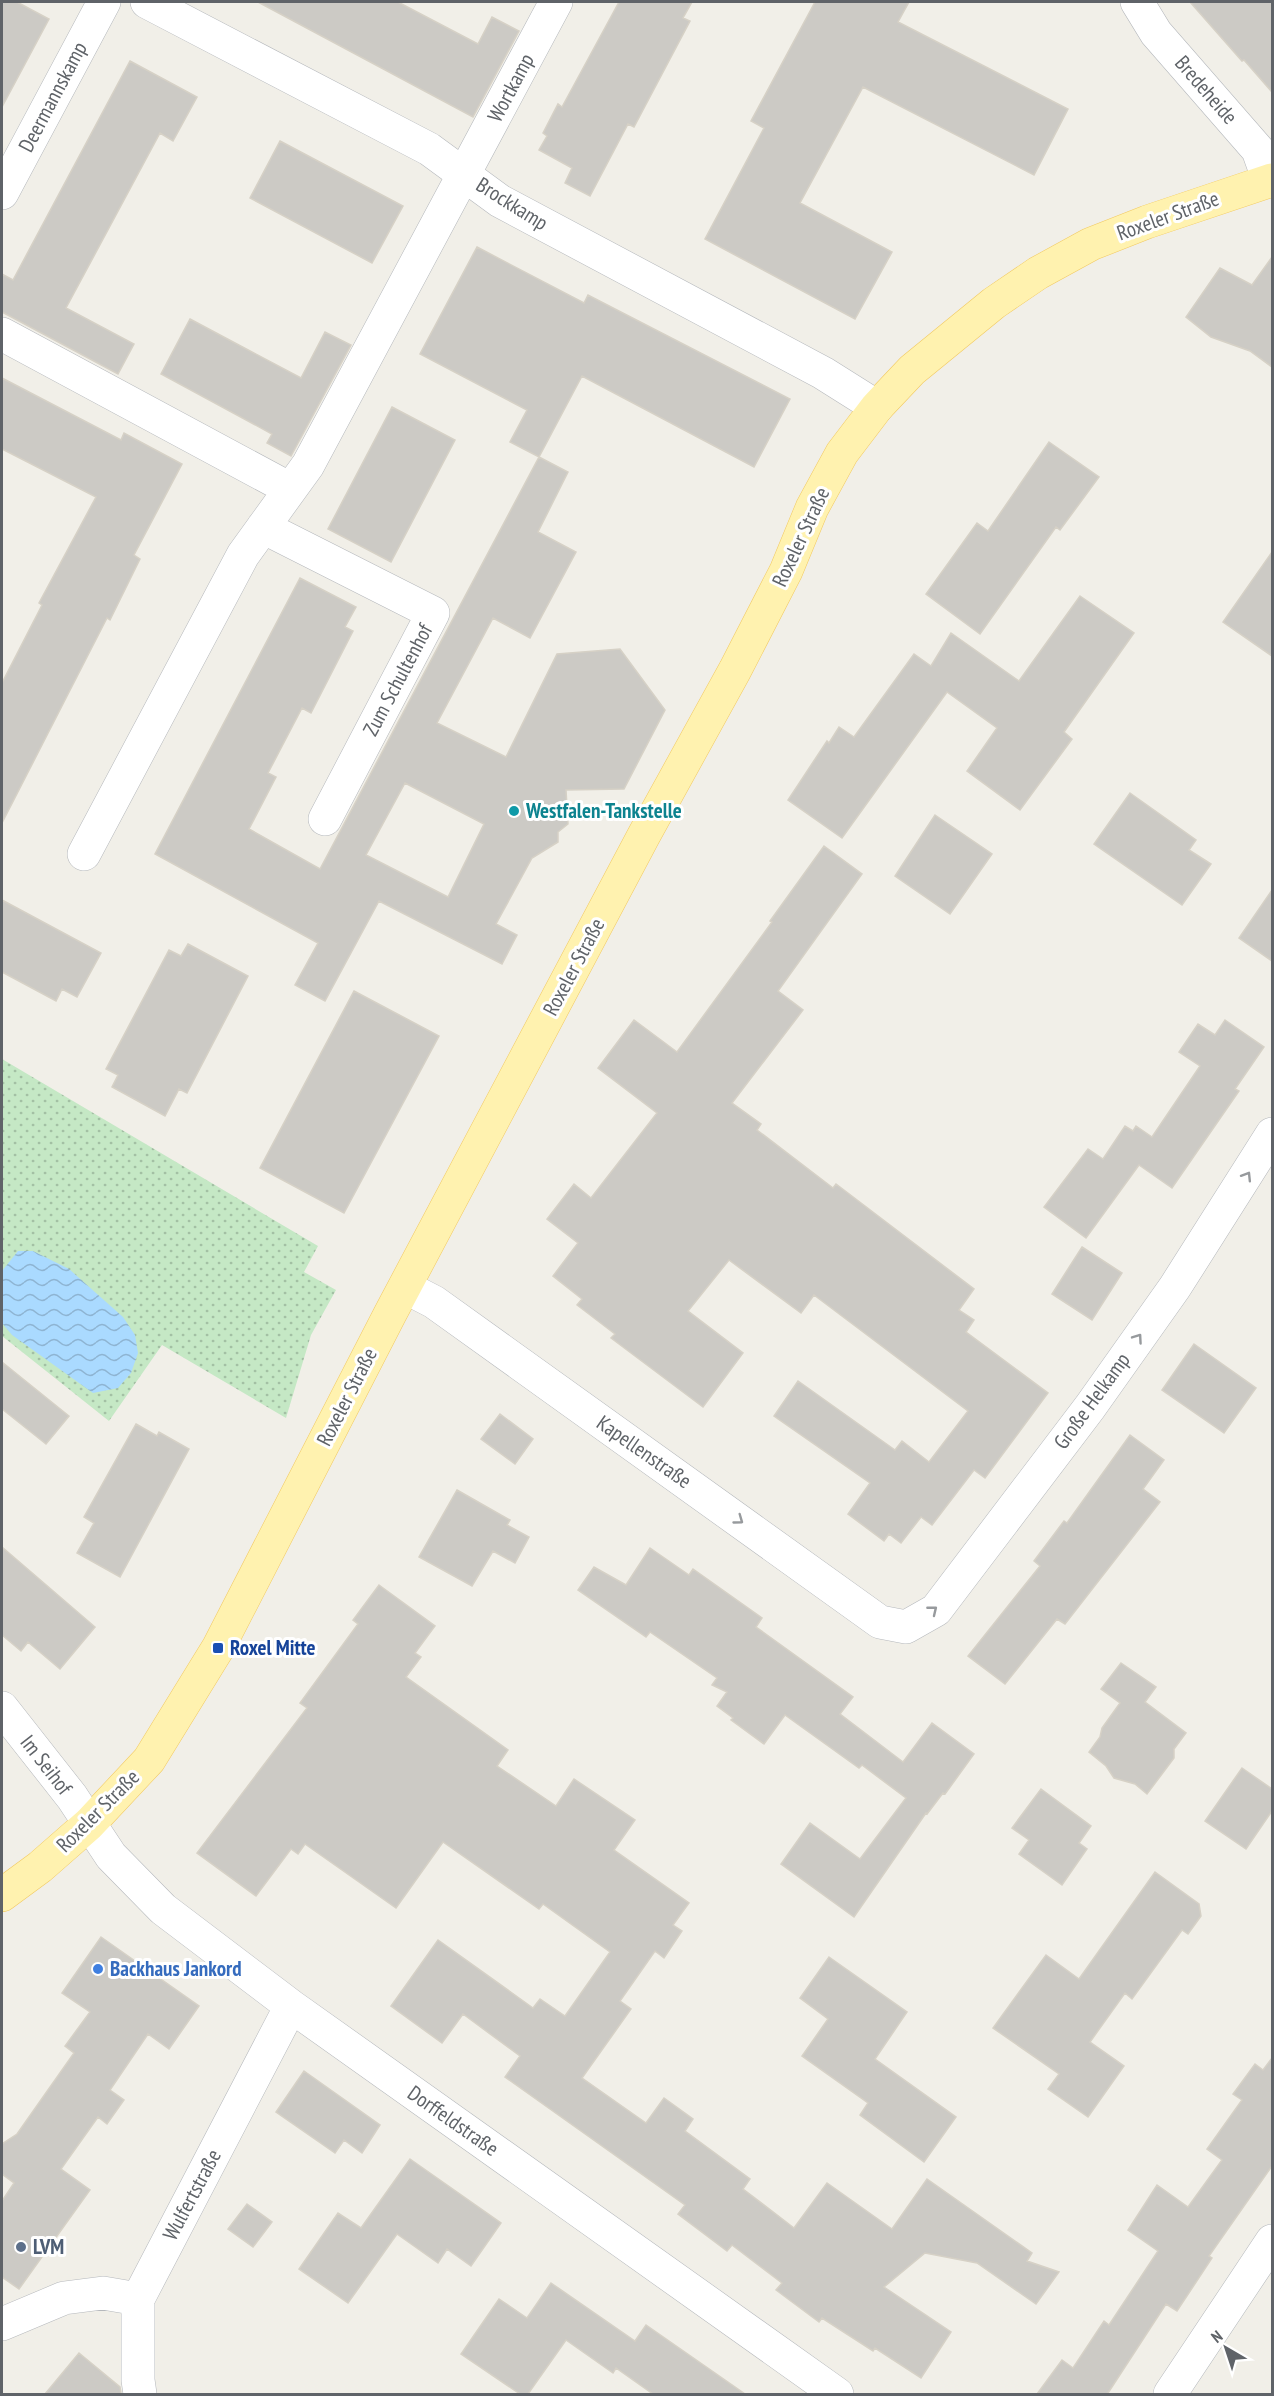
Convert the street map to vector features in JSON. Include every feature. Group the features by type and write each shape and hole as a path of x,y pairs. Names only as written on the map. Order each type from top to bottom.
{"main road":[{"name":"Roxeler Straße","path":"2,1895 40,1867 89,1824 148,1760 218,1648 405,1287 644,835 735,670 786,571 812,508 842,453 877,407 912,370 994,303 1038,273 1091,244 1113,235 1271,180"}],"street":[{"name":"Deermannskamp","path":"2,193 104,2"},
{"name":"Brockkamp","path":"147,2 429,149 500,201 824,373 877,407"},
{"name":"Wortkamp","path":"465,174 556,2"},
{"name":"Bredeheide","path":"1137,2 1156,33 1258,150 1271,180"},
{"path":"84,854 243,555 308,465 465,174"},
{"path":"2,334 290,489"},
{"name":"Zum Schultenhof","path":"263,527 433,613 325,819"},
{"name":"Große Helkamp","path":"880,1622 906,1627 936,1610 1096,1397 1174,1287 1272,1134"},
{"name":"Kapellenstraße","path":"405,1287 434,1302 880,1622"},
{"name":"Im Seihof","path":"2,1708 72,1797 89,1824"},
{"name":"Dorffeldstraße","path":"89,1824 111,1856 164,1909 291,2006 837,2394"},
{"name":"Wulfertstraße","path":"140,2394 138,2299 291,2006"},
{"path":"1170,2394 1272,2241"},
{"path":"2,2324 64,2298 104,2293 138,2299"}],"green space":[{"path":"2,1059 318,1246 304,1272 336,1290 311,1335 286,1418 162,1345 109,1421 2,1336"}],"water":[{"path":"18,1251 33,1251 69,1269 123,1317 135,1335 138,1353 131,1373 118,1388 93,1393 12,1335 2,1323 2,1271"}],"building":[{"path":"2,2 17,2 49,19 2,107"},
{"path":"258,2 398,2 478,44 492,17 519,31 473,117"},
{"path":"619,2 692,2 683,18 690,21 634,127 628,124 590,196 565,183 572,168 539,150 547,136 543,133 558,104 562,107"},
{"path":"815,2 909,2 898,22 1068,109 1034,175 863,87 800,203 892,252 855,319 705,239 764,128 751,121"},
{"path":"1190,2 1272,2 1272,92 1244,60 1242,61"},
{"path":"130,61 197,97 173,141 160,133 66,308 134,344 118,374 2,312 2,274 13,280"},
{"path":"280,141 403,206 372,263 250,198"},
{"path":"477,247 584,303 588,295 790,399 754,467 582,376 539,457 510,442 527,410 420,354"},
{"path":"1272,257 1272,367 1250,351 1211,337 1186,317 1220,268 1252,285"},
{"path":"190,319 301,378 325,332 351,345 291,456 267,443 272,434 161,374"},
{"path":"2,378 121,440 124,433 182,464 134,555 140,559 110,620 107,618 2,823 2,683 42,605 39,603 96,497 2,449"},
{"path":"392,407 455,440 391,562 328,529"},
{"path":"1049,442 1099,477 1060,530 1056,527 980,634 926,594 977,523 988,531"},
{"path":"539,457 568,472 538,532 576,552 530,638 493,618 437,723 506,757 557,654 620,649 665,710 624,789 566,790 568,824 558,832 558,842 532,858 496,924 517,935 502,964 379,901 325,1001 295,985 318,943 155,854 300,578 356,607 345,627 353,631 311,713 302,708 268,773 276,777 249,829 320,869","holes":["405,783 484,824 448,897 366,855"]},
{"path":"1272,552 1272,656 1223,622"},
{"path":"1080,596 1134,633 1064,732 1072,739 1020,810 967,771 997,728 947,692 842,838 788,800 827,741 829,743 839,727 854,737 914,654 931,666 951,633 1019,681"},
{"path":"1130,793 1196,840 1189,850 1211,864 1182,905 1094,844"},
{"path":"935,815 992,854 950,914 895,876"},
{"path":"824,846 862,874 778,991 803,1010 732,1103 761,1124 757,1130 833,1188 836,1184 974,1289 959,1310 974,1320 966,1332 1048,1393 985,1478 974,1470 932,1525 921,1517 901,1543 889,1534 884,1541 848,1514 870,1483 774,1416 798,1381 895,1450 902,1441 929,1462 968,1411 814,1295 801,1313 729,1260 688,1311 743,1353 703,1407 611,1338 615,1334 577,1305 582,1299 553,1276 578,1243 547,1219 574,1184 591,1198 657,1113 598,1068 634,1020 677,1052 772,922 770,921"},
{"path":"1272,890 1272,961 1239,938"},
{"path":"2,900 101,953 77,997 62,989 56,1001 2,972"},
{"path":"188,944 248,976 187,1093 179,1089 165,1116 112,1087 118,1075 106,1069 169,950 181,956"},
{"path":"354,991 439,1036 344,1213 260,1168"},
{"path":"1225,1020 1264,1047 1235,1089 1239,1091 1172,1188 1139,1165 1086,1238 1044,1207 1088,1149 1103,1159 1125,1126 1133,1131 1136,1126 1152,1137 1200,1066 1179,1052 1198,1024 1215,1035"},
{"path":"1082,1247 1122,1273 1092,1320 1052,1294"},
{"path":"1194,1344 1256,1388 1224,1433 1162,1390"},
{"path":"2,1362 69,1416 46,1444 2,1409"},
{"path":"500,1414 533,1439 515,1464 481,1439"},
{"path":"136,1424 157,1436 159,1432 189,1449 120,1577 77,1553 94,1523 84,1517"},
{"path":"1130,1435 1164,1460 1143,1489 1160,1502 1065,1624 1057,1619 1005,1684 968,1656 1040,1566 1034,1561 1064,1521 1067,1523"},
{"path":"457,1490 510,1520 507,1525 529,1537 515,1563 493,1551 472,1586 419,1557"},
{"path":"2,1547 95,1627 60,1669 28,1642 21,1651 2,1635"},
{"path":"650,1548 689,1575 693,1569 762,1618 756,1627 853,1697 840,1714 903,1762 932,1723 974,1754 945,1794 943,1793 926,1813 854,1917 781,1864 810,1823 860,1859 906,1798 862,1765 859,1768 785,1715 764,1744 731,1720 733,1718 717,1706 727,1692 712,1685 717,1678 650,1632 646,1637 578,1590 594,1567 626,1585"},
{"path":"379,1585 435,1626 415,1653 421,1657 406,1677 508,1750 497,1766 556,1806 574,1779 635,1820 614,1850 689,1903 673,1925 682,1931 664,1958 655,1951 620,2001 631,2009 582,2078 646,2123 664,2098 693,2119 685,2131 750,2179 743,2189 794,2228 827,2183 892,2229 927,2179 1032,2253 1027,2261 1059,2272 1036,2304 977,2263 925,2253 884,2287 951,2332 921,2378 875,2348 873,2351 822,2318 819,2322 776,2290 782,2283 732,2245 727,2251 678,2214 685,2205 505,2077 520,2056 463,2014 442,2043 391,2006 438,1940 533,2008 540,1999 565,2016 610,1952 543,1904 539,1909 443,1842 396,1908 305,1844 298,1854 291,1849 256,1896 197,1853 307,1708 300,1703 358,1624 353,1620"},
{"path":"1121,1663 1156,1687 1145,1702 1186,1733 1174,1749 1174,1758 1147,1794 1135,1784 1114,1778 1106,1766 1089,1752 1100,1737 1102,1728 1120,1703 1101,1689"},
{"path":"1242,1768 1272,1789 1272,1811 1246,1849 1205,1821"},
{"path":"1041,1789 1091,1826 1079,1843 1087,1849 1062,1885 1019,1854 1029,1840 1012,1828"},
{"path":"1155,1872 1199,1904 1201,1916 1188,1934 1182,1930 1132,1999 1125,1993 1090,2042 1124,2066 1088,2117 1048,2089 1059,2074 993,2028 1046,1955 1079,1979"},
{"path":"101,1937 199,2006 169,2049 148,2034 110,2090 124,2100 107,2124 98,2117 61,2169 90,2190 19,2289 2,2277 2,2201 14,2183 2,2174 2,2144 17,2134 74,2053 65,2046 90,2012 62,1993"},
{"path":"829,1957 907,2012 875,2059 956,2117 924,2162 860,2115 868,2103 802,2056 828,2019 800,1998"},
{"path":"1272,2058 1272,2166 1209,2256 1212,2258 1177,2311 1166,2304 1108,2393 1110,2394 1037,2394 1062,2360 1073,2368 1104,2321 1109,2325 1158,2251 1128,2230 1157,2185 1188,2207 1222,2160 1207,2149 1242,2100 1233,2094 1255,2064 1263,2070"},
{"path":"304,2071 380,2125 362,2153 344,2140 335,2153 276,2112"},
{"path":"410,2159 501,2223 471,2266 447,2249 438,2263 397,2234 348,2303 299,2269 338,2213 361,2228"},
{"path":"247,2204 272,2222 253,2247 228,2229"},
{"path":"551,2283 635,2341 646,2325 745,2394 653,2394 616,2368 613,2373 566,2340 528,2394 520,2394 461,2354 499,2299 527,2318"},
{"path":"79,2353 120,2387 121,2394 45,2394"}],"place":[{"name":"Westfalen-Tankstelle","path":"514,811"},
{"name":"Roxel Mitte","path":"218,1648"},
{"name":"Backhaus Jankord","path":"98,1969"},
{"name":"LVM","path":"21,2247"}]}
